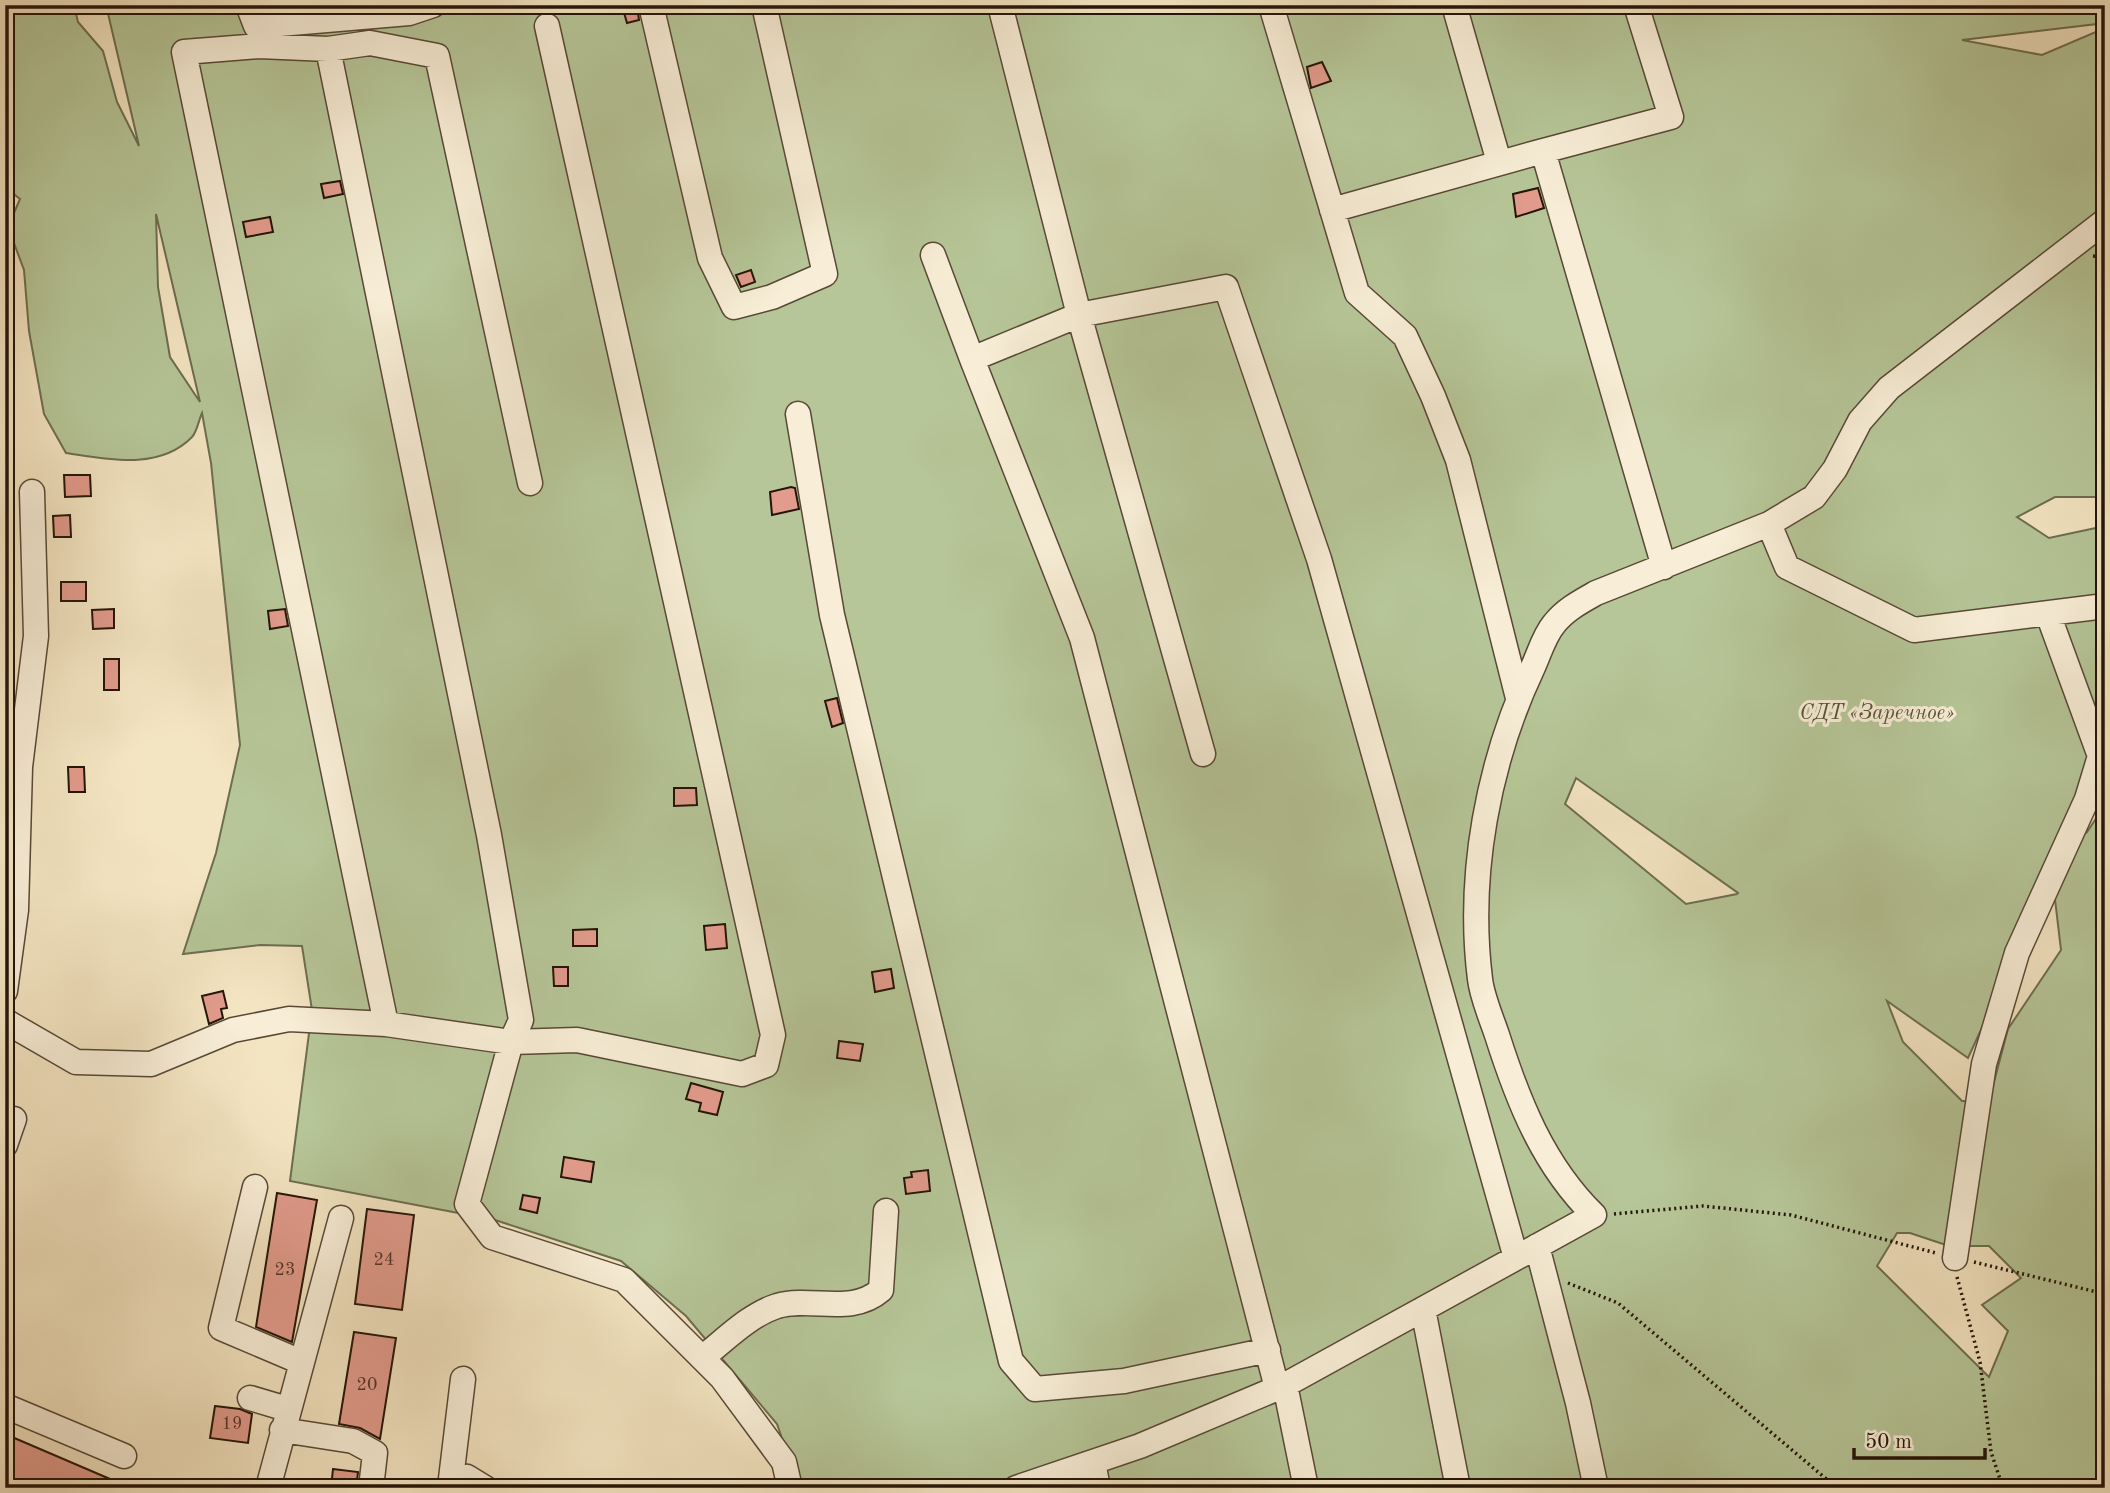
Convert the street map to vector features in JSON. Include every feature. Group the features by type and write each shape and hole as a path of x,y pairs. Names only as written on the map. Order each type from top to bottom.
{"street":[{"path":"248,5 256,26 409,13 433,5"},
{"path":"652,5 710,258 734,307 772,296 825,275 764,5"},
{"path":"1000,5 1079,315 1203,754"},
{"path":"1271,5 1357,293 1405,337 1438,408 1458,460 1518,698"},
{"path":"1454,5 1499,162"},
{"path":"1332,210 1499,162 1671,117 1636,5"},
{"path":"5,1021 76,1062 151,1064 233,1030 289,1019 386,1024 511,1042 577,1040 742,1074 766,1065 773,1035 547,26"},
{"path":"386,1024 184,51 259,46 328,50 370,43 437,56 530,483"},
{"path":"328,50 489,835 521,1020 511,1042 467,1204 492,1237 624,1280 722,1378 784,1462 790,1488"},
{"path":"1543,151 1664,566"},
{"path":"1016,1488 1140,1446 1281,1386 1594,1215 1573,1195 1530,1125 1516,1095 1480,980 1477,882 1488,805 1501,748 1518,698 1552,626 1570,608 1596,593 1769,524 1814,497 1835,469 1860,421 1889,388 2105,222"},
{"path":"933,255 1082,638 1306,1488"},
{"path":"972,359 1079,315 1226,286 1319,559 1527,1252 1578,1403 1596,1488"},
{"path":"798,414 832,615 1011,1361 1035,1389 1124,1381 1268,1350"},
{"path":"5,991 16,910 20,767 36,636 32,492"},
{"path":"1769,524 1787,567 1914,630 2105,606"},
{"path":"1955,1258 1984,1065 2017,953 2087,799 2100,756 2048,614"},
{"path":"5,1145 14,1119"},
{"path":"255,1187 221,1328 301,1362"},
{"path":"702,1358 758,1315 778,1306 867,1302 881,1290 886,1210"},
{"path":"268,1488 341,1218"},
{"path":"1423,1309 1458,1488"},
{"path":"450,1487 463,1379"},
{"path":"250,1398 285,1420 353,1441 376,1453 371,1488"},
{"path":"5,1406 124,1456"},
{"path":"1093,1462 1098,1488"},
{"path":"450,1487 467,1477 485,1488"}],"path":[{"path":"1594,1215 1703,1206 1791,1215 1955,1258 2086,1287 2105,1294"},
{"path":"1955,1258 1959,1286 1980,1362 1991,1452 2003,1488"},
{"path":"1565,1281 1618,1303 1837,1488"}],"green space":[{"name":"СДТ «Заречное»","path":"5,5 74,5 78,22 103,51 117,102 139,146 106,5 2105,5 2105,23 1962,40 2042,55 2105,28 2105,497 2055,497 2017,517 2049,538 2105,526 2105,780 2066,848 2087,832 2105,805 2105,1488 799,1488 777,1424 686,1316 621,1261 495,1220 290,1181 312,1010 302,946 260,945 183,954 216,853 240,745 211,463 202,413 192,437 179,448 164,455 148,459 115,460 66,453 44,414 29,331 24,270 8,227 20,199 5,187","holes":["156,214 200,402 170,357 158,287","1576,778 1738,893 1686,904 1565,804","2054,891 2061,950 2008,1029 1989,1101 1962,1101 1903,1042 1887,1001 1968,1058 2044,893","1897,1233 1910,1233 1949,1246 1989,1246 2021,1278 1982,1305 2008,1331 1989,1377 1877,1266"]}],"building":[{"path":"637,6 639,20 627,23 623,9"},
{"path":"1322,62 1331,81 1311,88 1307,67"},
{"path":"340,181 343,194 324,198 321,184"},
{"path":"1538,188 1544,208 1516,217 1513,194"},
{"path":"270,217 273,232 246,237 243,222"},
{"path":"751,270 755,282 741,287 736,275"},
{"path":"64,475 90,475 91,496 65,497"},
{"path":"795,488 799,509 772,515 770,492"},
{"path":"70,515 71,537 54,537 53,516"},
{"path":"61,582 86,582 86,601 61,601"},
{"path":"114,609 114,628 93,629 92,610"},
{"path":"285,609 288,626 270,629 268,611"},
{"path":"104,659 119,659 119,690 104,690"},
{"path":"837,698 843,723 832,727 825,701"},
{"path":"68,767 84,767 85,792 69,792"},
{"path":"674,788 696,788 697,805 674,806"},
{"path":"725,924 727,948 706,950 704,926"},
{"path":"597,929 597,946 573,946 573,930"},
{"path":"553,967 568,967 568,986 554,986"},
{"path":"891,969 894,988 875,992 872,972"},
{"path":"223,991 227,1008 221,1009 223,1018 209,1024 202,996"},
{"path":"839,1041 863,1044 860,1061 837,1058"},
{"path":"691,1083 723,1092 717,1115 699,1111 701,1103 686,1099"},
{"path":"564,1157 594,1162 591,1182 561,1177"},
{"path":"928,1170 930,1191 906,1194 904,1178 912,1177 911,1172"},
{"path":"277,1193 317,1200 292,1342 256,1327"},
{"path":"523,1195 540,1198 537,1213 520,1209"},
{"path":"367,1209 414,1215 402,1310 355,1304"},
{"path":"354,1332 396,1338 380,1439 360,1428 339,1424"},
{"path":"215,1406 240,1409 252,1414 248,1443 210,1438"},
{"path":"5,1434 131,1488 28,1488 5,1478"},
{"path":"333,1469 358,1472 356,1488 331,1488"}]}
